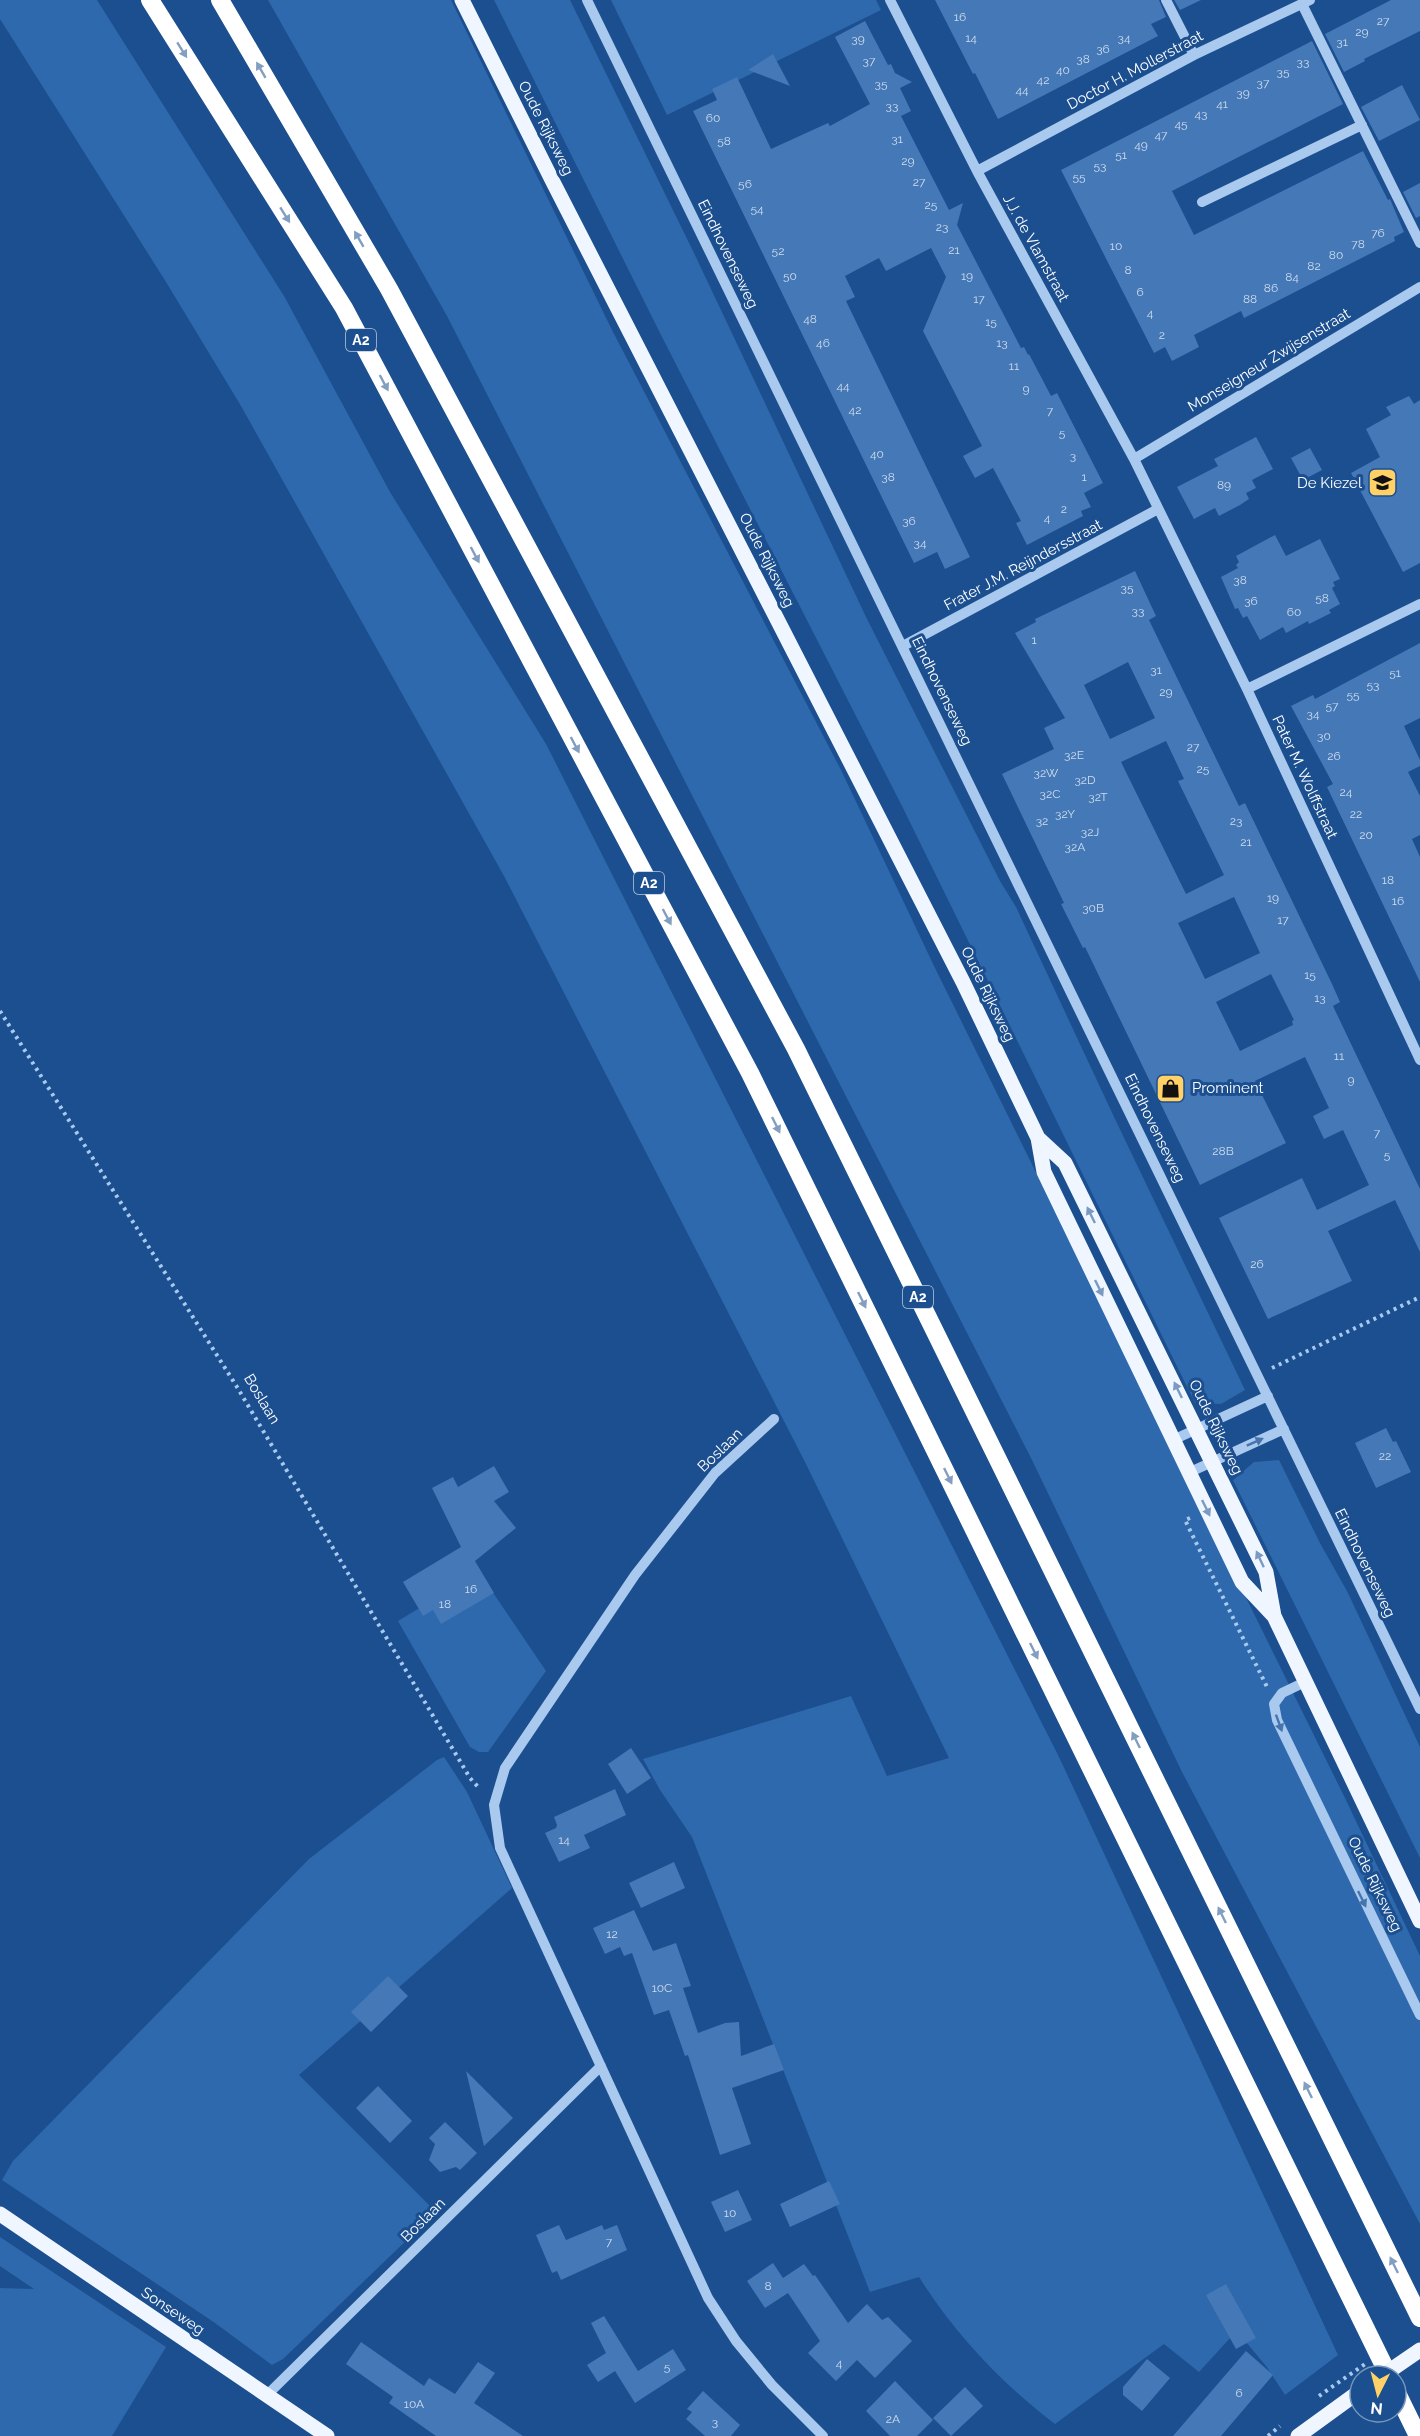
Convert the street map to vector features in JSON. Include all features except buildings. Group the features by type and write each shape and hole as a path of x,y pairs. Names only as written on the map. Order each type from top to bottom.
{"highway":[{"name":"A2","path":"150,0 344,308 750,1073 1383,2364"},
{"name":"A2","path":"220,0 389,289 796,1049 1420,2318"},
{"path":"1408,2416 1418,2436"}],"main road":[{"name":"Oude Rijksweg","path":"462,0 569,214 952,960 1038,1138 1044,1172 1242,1582 1274,1616"},
{"name":"Oude Rijksweg","path":"1038,1138 1065,1163 1197,1429 1266,1572 1274,1616 1420,1921"},
{"name":"Sonseweg","path":"0,2214 327,2436"},
{"path":"1400,2364 1420,2350"},
{"path":"1298,2436 1348,2400"}],"street":[{"name":"Eindhovenseweg","path":"587,0 1420,1709"},
{"name":"J.J. de Vlamstraat","path":"890,0 977,171 1134,459 1158,509"},
{"path":"1166,0 1194,55"},
{"name":"Doctor H. Mollerstraat","path":"977,171 1194,55 1306,2"},
{"path":"1306,2 1362,125 1420,243"},
{"path":"1202,202 1362,125"},
{"name":"Monseigneur Zwijsenstraat","path":"1134,459 1420,287"},
{"name":"Frater J.M. Reijndersstraat","path":"903,646 1158,509"},
{"name":"Pater M. Wolffstraat","path":"1158,509 1247,689 1420,1060"},
{"path":"1247,689 1420,604"},
{"path":"1173,1440 1268,1396"},
{"name":"Boslaan","path":"774,1419 715,1473 635,1575 505,1768 494,1805 500,1848 708,2298 736,2341 823,2436"},
{"path":"1188,1473 1284,1429"},
{"name":"Oude Rijksweg","path":"1305,1682 1281,1693 1274,1704 1277,1720 1420,2015"},
{"name":"Boslaan","path":"266,2396 601,2066"}],"path":[{"name":"Boslaan","path":"0,1011 237,1387 470,1778 494,1805"},
{"path":"1258,1374 1420,1297"}],"shaded area":[{"path":"0,0 97,0 284,296 390,492 546,744 1059,1757 1338,2355 1285,2395 1266,2366 1215,2305 1231,2337 1199,2372 1164,2344 1055,2424 1016,2392 980,2356 948,2318 919,2277 870,2292 692,1837 660,1790 643,1759 851,1696 887,1776 949,1758 806,1464 504,876 241,406 166,282 0,19"},
{"path":"268,0 451,0 612,330 841,770 935,968 1345,1798 1420,1956 1420,2224 1182,1772 1032,1460 447,316"},
{"path":"494,0 570,0 694,253 867,619 1000,881 1016,907 1245,1390 1221,1404 1195,1403 901,804 661,335"},
{"path":"611,0 876,0 881,10 667,115"},
{"path":"1279,1460 1320,1543 1348,1593 1420,1747 1420,1858 1233,1480 1254,1462"},
{"path":"479,1572 546,1671 488,1752 479,1752 470,1747 398,1621"},
{"path":"444,1757 467,1792 512,1888 299,2075 436,2212 283,2359 272,2365 215,2323 2,2180 13,2161 309,1859 437,1760"},
{"path":"0,2237 166,2347 112,2436 0,2436 0,2288 34,2289 0,2266"}],"place":[{"name":"De Kiezel","path":"1383,483"},
{"name":"Prominent","path":"1171,1088"}]}
